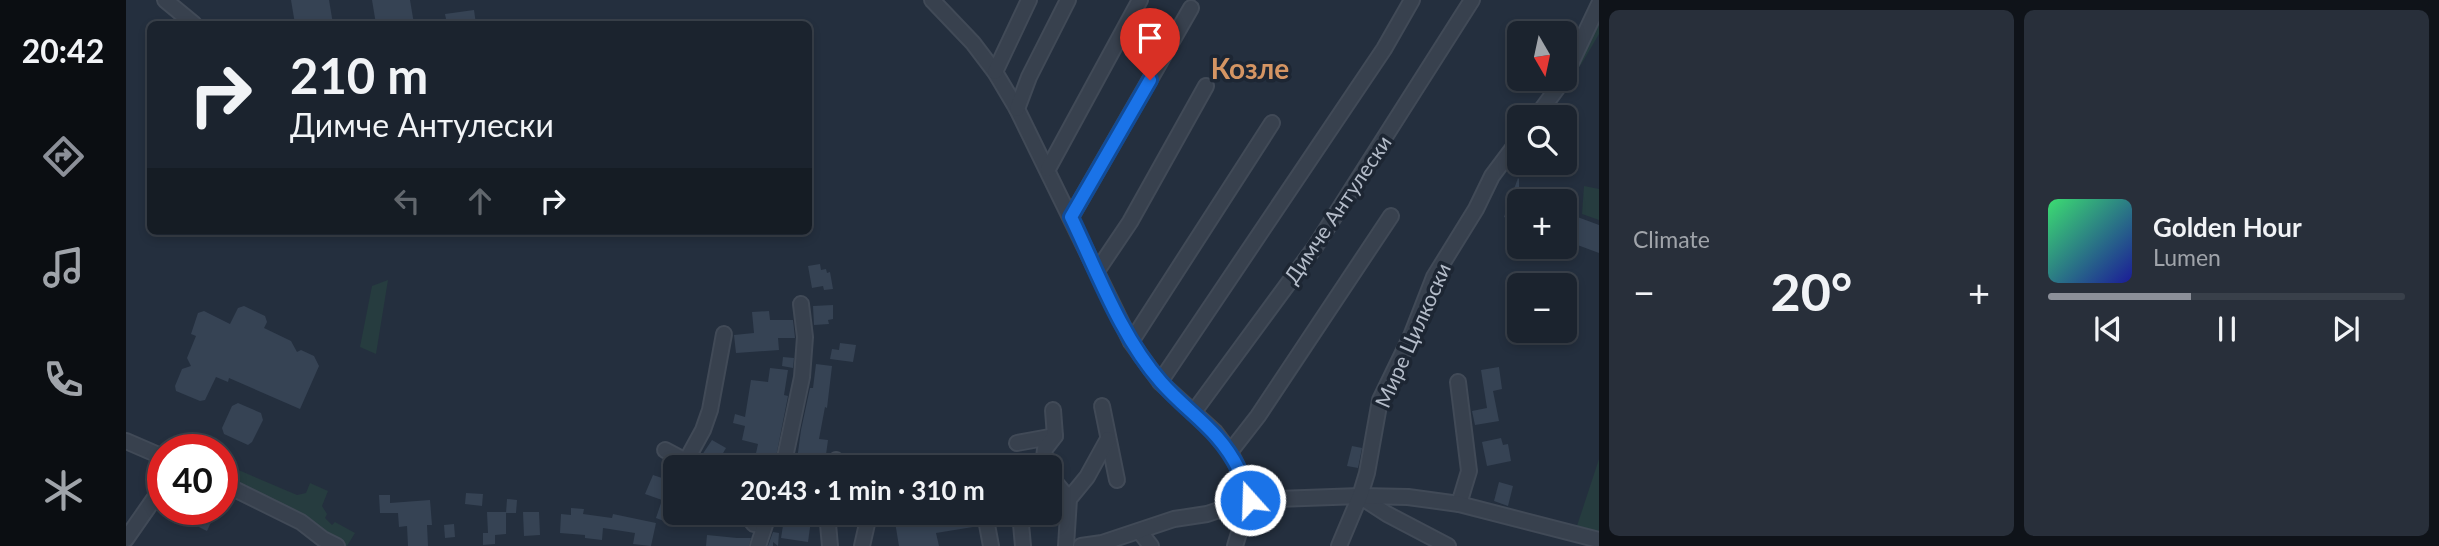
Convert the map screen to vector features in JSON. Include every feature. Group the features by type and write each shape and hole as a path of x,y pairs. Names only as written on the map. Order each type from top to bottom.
{"street":[{"path":"165,0 190,21"},
{"path":"932,0 973,43 995,72 1017,109 1131,342 1160,382 1215,432 1230,452 1249,490 1250,500 1235,546"},
{"path":"995,72 1029,0"},
{"path":"1017,109 1068,0"},
{"path":"1048,169 1140,0"},
{"path":"1160,382 1354,94 1412,0"},
{"name":"Димче Антулески","path":"1193,413 1315,247 1472,0"},
{"path":"1577,51 1599,4"},
{"path":"1071,217 1191,8"},
{"path":"1097,271 1130,222 1206,86"},
{"path":"1131,342 1272,123"},
{"name":"Мире Цилкоски","path":"1339,546 1367,473 1380,400 1411,336 1434,277 1476,209 1492,176 1507,156"},
{"path":"1230,452 1258,416 1391,216"},
{"path":"786,455 802,377 805,337 801,304"},
{"path":"694,455 710,410 724,334"},
{"path":"1458,382 1469,471 1459,504"},
{"path":"1102,406 1117,480"},
{"path":"1044,455 1045,449 1055,436 1053,410"},
{"path":"1017,443 1055,436"},
{"path":"1066,546 1069,499 1087,477 1108,439"},
{"path":"126,441 147,450"},
{"path":"665,450 674,455"},
{"path":"238,491 302,522 321,543 337,546"},
{"path":"1062,491 1069,499"},
{"path":"1360,496 1387,514 1448,546"},
{"path":"1081,546 1102,545 1174,519 1207,514 1250,500 1360,496 1408,497 1459,504 1599,540"},
{"path":"126,539 147,509"},
{"path":"758,546 764,525"},
{"path":"828,525 830,546"},
{"path":"862,546 867,525"},
{"path":"987,525 991,546"},
{"path":"1021,525 1023,546"},
{"path":"1140,532 1151,546"}],"green space":[{"path":"1599,4 1599,34 1577,70 1577,49"},
{"path":"1557,91 1562,91 1552,105 1550,105"},
{"path":"1584,186 1599,189 1599,220 1582,214"},
{"path":"388,280 376,354 360,347 372,286"},
{"path":"1599,459 1599,540 1574,535"},
{"path":"238,470 297,495 306,493 310,483 328,491 322,506 327,514 325,518 332,525 335,522 355,533 347,546 337,546 238,492"}],"building":[{"path":"291,0 329,0 332,21 294,21"},
{"path":"372,0 410,0 414,21 376,21"},
{"path":"474,10 476,21 446,21 445,14"},
{"path":"1518,178 1519,189 1514,189"},
{"path":"1577,217 1599,225 1599,253 1577,245"},
{"path":"820,264 821,270 830,272 833,289 824,290 823,286 812,288 808,266"},
{"path":"833,305 833,319 828,320 829,324 814,325 813,306"},
{"path":"244,306 265,316 267,322 264,328 291,341 297,352 301,350 314,356 319,366 300,409 229,378 228,382 216,377 205,400 200,401 176,391 175,386 182,369 191,366 187,358 196,336 191,334 198,313 204,311 230,324 238,308"},
{"path":"769,311 770,320 793,320 795,338 778,338 779,350 736,353 734,335 754,333 752,312"},
{"path":"840,343 856,345 853,362 830,359 832,349 839,350"},
{"path":"783,357 794,358 793,368 782,366"},
{"path":"816,364 832,366 827,408 825,407 819,439 828,440 826,455 798,455 810,388 813,388"},
{"path":"1499,367 1502,389 1493,391 1499,421 1475,425 1472,411 1487,408 1481,370"},
{"path":"770,368 788,370 784,395 788,396 776,455 756,455 758,444 742,440 745,426 733,423 735,414 745,417 751,380 768,382"},
{"path":"238,403 261,413 263,420 248,445 238,440 238,434 224,434 222,428 232,406"},
{"path":"1501,438 1503,445 1508,444 1511,461 1487,466 1482,442"},
{"path":"712,440 726,448 722,455 702,455"},
{"path":"1352,446 1362,448 1358,468 1347,466"},
{"path":"653,475 663,478 663,521 656,518 662,500 645,494"},
{"path":"1499,482 1513,486 1508,506 1494,501"},
{"path":"466,493 483,494 482,506 465,504"},
{"path":"379,495 390,495 390,503 430,500 432,525 427,525 428,546 408,546 407,526 399,527 398,513 380,513"},
{"path":"507,499 517,500 516,513 506,513"},
{"path":"571,508 584,509 583,514 612,518 613,514 656,523 651,546 633,544 635,533 603,528 602,540 585,538 585,535 560,533 561,514 571,515"},
{"path":"487,512 506,512 506,534 495,535 495,544 483,545 483,533 488,533"},
{"path":"523,512 539,512 540,535 524,536"},
{"path":"454,524 455,537 445,538 444,525"},
{"path":"195,525 210,525 207,531"},
{"path":"783,525 810,525 808,542 781,538"},
{"path":"896,525 973,525 936,533 939,546 899,546"},
{"path":"773,532 779,533 778,546 773,542 773,546 768,546"},
{"path":"707,535 751,538 749,546 706,546"}],"district":[{"name":"Козле","path":"1250,68"}],"route":[{"path":"1150,80 1071,217 1131,342 1160,382 1215,432 1230,452 1249,490 1250,500"}]}
